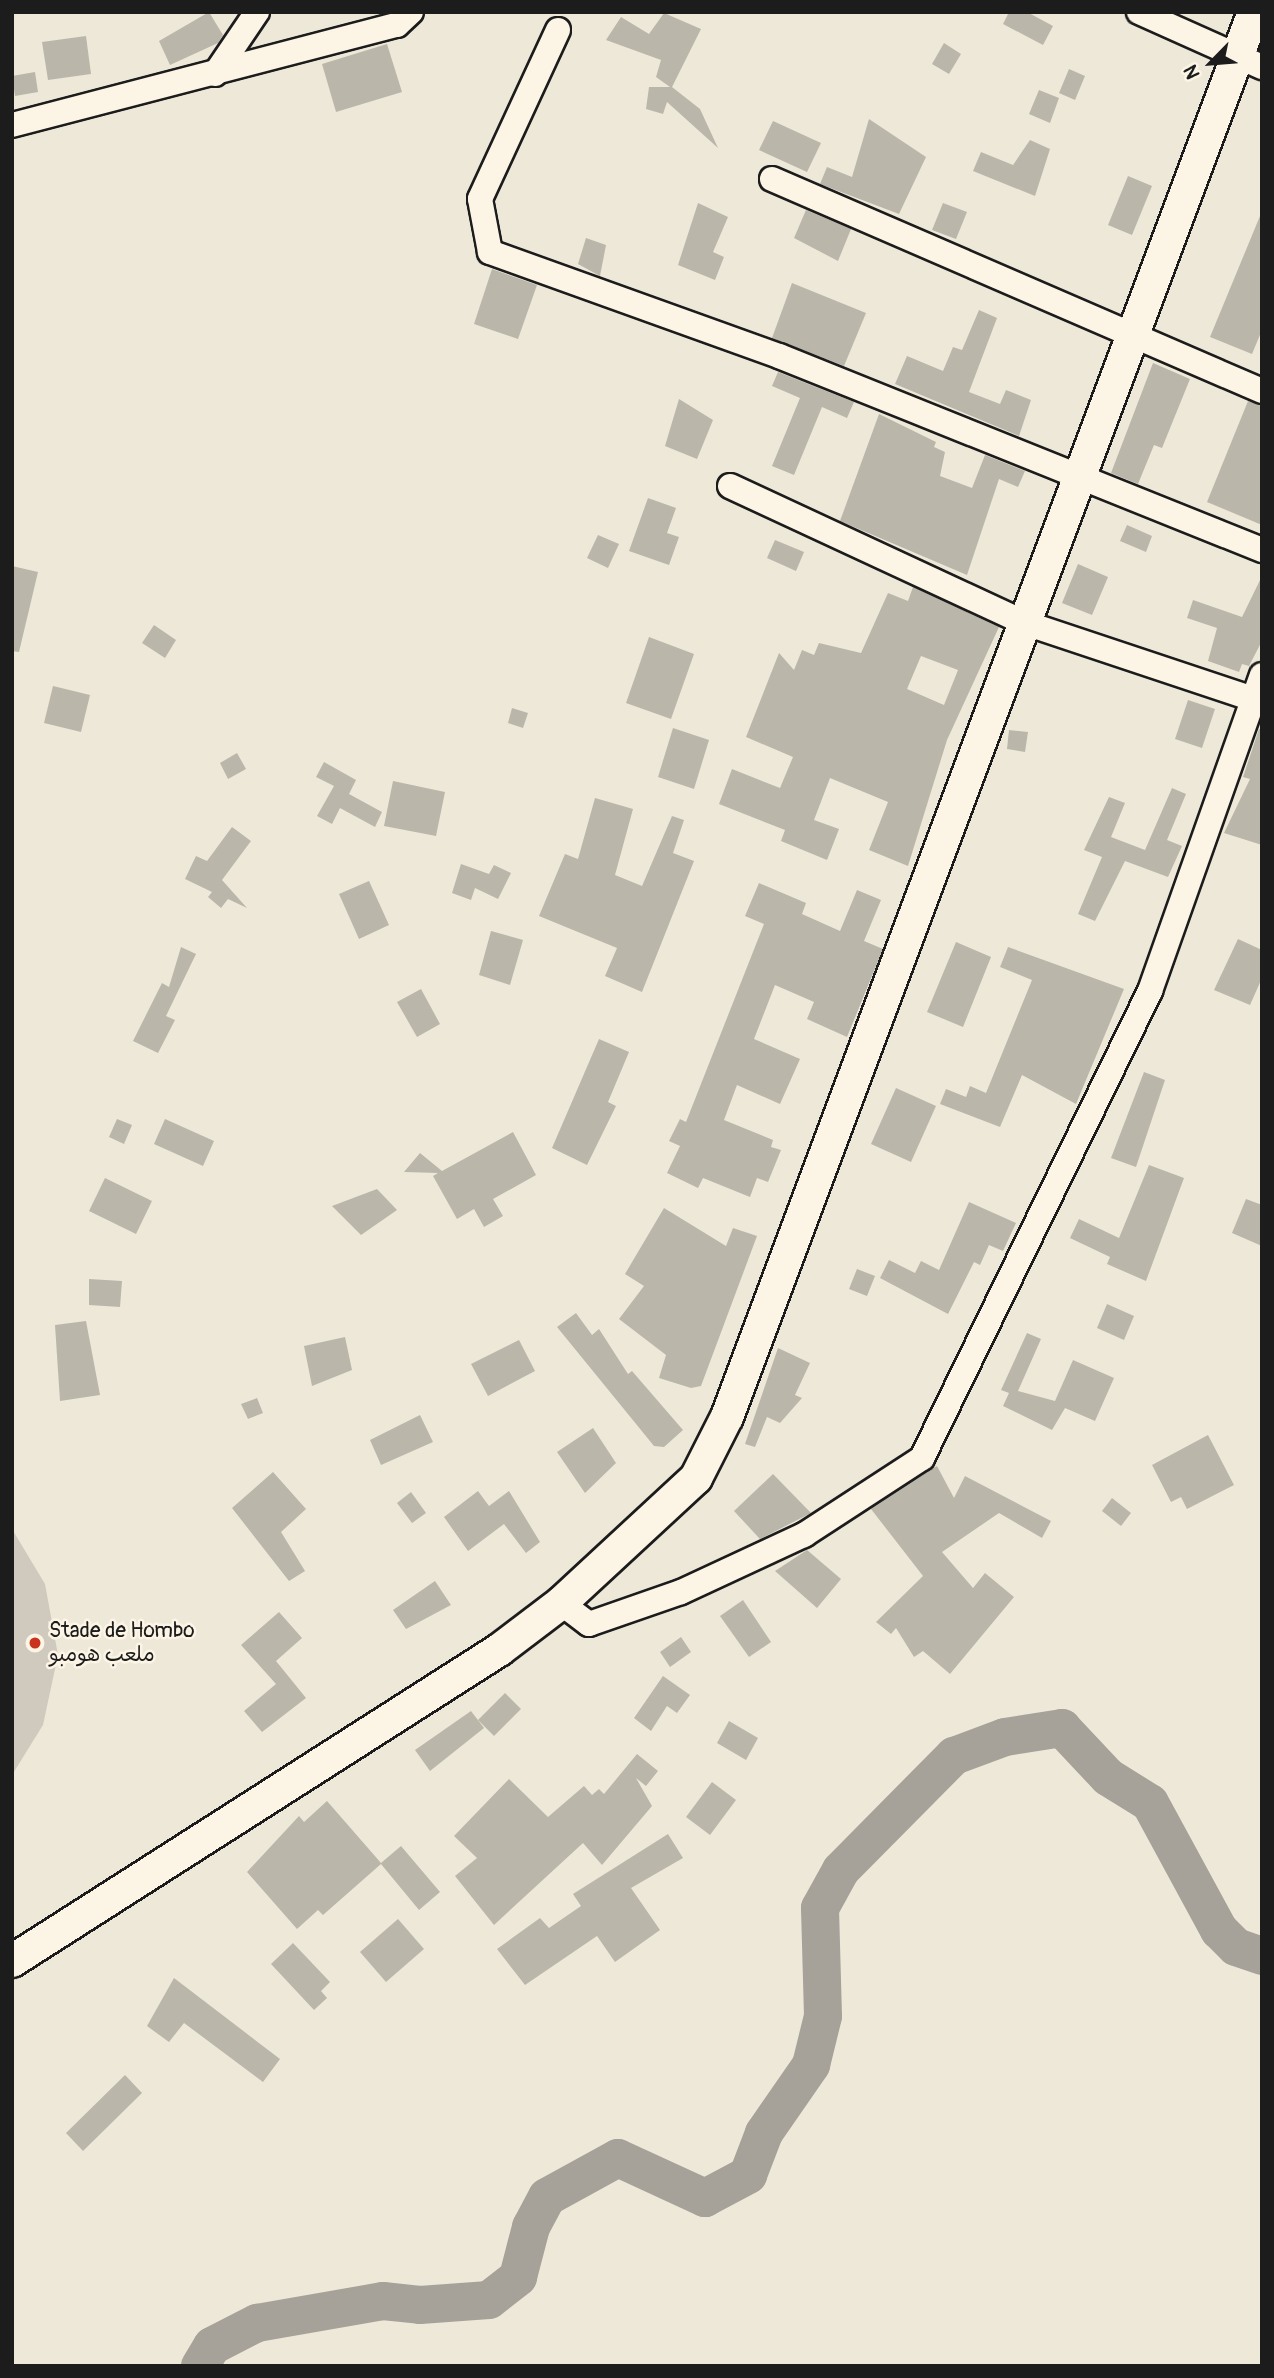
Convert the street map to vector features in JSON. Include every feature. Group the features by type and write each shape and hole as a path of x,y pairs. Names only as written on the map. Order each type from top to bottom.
{"street":[{"path":"215,74 257,12"},
{"path":"12,125 397,25 411,12"},
{"path":"1139,12 1248,62"},
{"path":"12,1961 499,1650 561,1602 659,1517 714,1450 1026,624 1131,337 1248,62 1254,12"},
{"path":"558,30 481,199 490,252 779,356 1079,480 1262,550"},
{"path":"772,179 1131,337 1262,391"},
{"path":"730,486 1026,624 1253,699"},
{"path":"561,1602 589,1624 681,1592 804,1535 922,1458 1150,990 1262,675"}],"shaded area":[{"name":"Stade de Hombo ملعب هومبو","path":"12,1529 45,1584 58,1655 43,1725 12,1775"}],"building":[{"path":"209,12 223,35 218,43 170,65 159,41"},
{"path":"1009,12 1027,12 1053,26 1043,45 1003,24"},
{"path":"664,13 701,29 672,87 700,109 718,148 667,102 663,114 646,109 649,87 670,87 656,77 661,60 606,40 621,17 649,34"},
{"path":"86,36 91,74 48,80 42,42"},
{"path":"944,43 961,54 949,74 932,64"},
{"path":"387,44 402,92 336,112 322,64"},
{"path":"1069,69 1085,76 1075,100 1059,93"},
{"path":"35,72 38,92 15,96 12,76"},
{"path":"1039,90 1059,98 1050,123 1029,114"},
{"path":"869,119 926,157 899,214 820,184 827,167 852,177"},
{"path":"773,121 821,143 807,172 759,150"},
{"path":"1030,140 1050,149 1035,196 973,171 981,152 1013,165"},
{"path":"1128,176 1152,186 1132,235 1108,225"},
{"path":"698,203 728,217 713,252 724,257 715,280 678,265"},
{"path":"943,203 967,212 956,239 932,230"},
{"path":"806,210 851,229 838,261 794,238"},
{"path":"1260,216 1262,330 1252,354 1210,337"},
{"path":"586,238 606,245 600,276 578,264"},
{"path":"492,269 537,285 518,339 474,324"},
{"path":"792,283 866,313 844,366 772,338"},
{"path":"979,310 997,318 969,392 1000,404 1006,390 1031,400 1019,436 895,384 907,356 943,371 953,347 962,350"},
{"path":"1153,363 1190,379 1162,448 1154,445 1138,484 1111,473"},
{"path":"778,372 854,402 847,418 822,407 794,475 772,466 800,398 772,386"},
{"path":"679,399 713,420 697,459 665,446"},
{"path":"1248,401 1262,406 1262,525 1207,502"},
{"path":"879,414 936,442 934,447 945,452 940,476 972,488 985,455 1025,471 1018,487 999,479 967,575 840,521"},
{"path":"648,498 676,508 667,533 679,537 669,565 629,551"},
{"path":"1127,525 1152,536 1146,552 1120,541"},
{"path":"598,535 619,544 608,568 587,558"},
{"path":"775,540 804,552 796,571 767,558"},
{"path":"1078,564 1108,577 1092,615 1062,603"},
{"path":"12,566 38,572 19,652 12,651"},
{"path":"1262,576 1262,641 1249,666 1242,664 1239,672 1208,661 1217,628 1187,618 1193,600 1242,617"},
{"path":"913,587 999,627 947,740 908,866 869,850 888,802 830,778 814,820 839,829 827,860 781,841 785,830 719,804 732,769 780,788 793,757 746,737 779,653 794,670 802,650 814,655 819,643 861,653 888,593 908,601","holes":["921,656 958,670 944,705 907,689"]},
{"path":"154,625 176,640 165,658 142,643"},
{"path":"649,637 694,654 671,719 626,703"},
{"path":"53,686 90,695 81,732 44,723"},
{"path":"1188,700 1215,709 1202,748 1175,739"},
{"path":"512,708 528,713 523,728 508,723"},
{"path":"673,728 709,740 694,789 658,777"},
{"path":"1259,729 1262,729 1262,845 1224,833 1250,779 1243,777"},
{"path":"1009,730 1028,732 1025,752 1007,749"},
{"path":"237,753 246,769 228,779 220,763"},
{"path":"324,762 356,780 349,794 382,812 375,827 340,808 332,824 317,816 334,786 316,777"},
{"path":"393,781 445,792 436,836 384,826"},
{"path":"1172,788 1186,794 1167,840 1182,846 1168,877 1125,861 1095,921 1078,914 1102,857 1084,850 1109,797 1125,803 1111,837 1145,850"},
{"path":"595,798 633,809 615,875 642,886 672,816 684,820 673,853 694,861 642,992 605,976 617,948 539,916 565,854 578,859"},
{"path":"232,827 251,841 222,880 247,908 228,899 221,908 208,897 212,892 185,879 196,856 207,861"},
{"path":"461,864 489,874 494,865 511,873 498,899 475,888 471,900 452,893"},
{"path":"369,881 389,925 359,939 339,894"},
{"path":"759,883 806,903 802,914 840,931 857,890 881,900 864,941 883,949 847,1037 807,1019 814,1002 775,985 754,1039 800,1059 780,1104 737,1085 724,1120 773,1140 771,1147 781,1150 768,1182 757,1178 750,1197 703,1178 698,1188 667,1173 680,1146 669,1141 680,1119 686,1122 764,924 745,916"},
{"path":"491,931 523,940 510,985 479,975"},
{"path":"1238,939 1262,950 1262,978 1250,1005 1214,990"},
{"path":"956,942 991,957 963,1027 927,1012"},
{"path":"181,947 196,954 166,1016 175,1020 158,1053 133,1041 162,983 169,987"},
{"path":"1008,947 1124,989 1076,1104 1022,1075 1000,1127 940,1104 946,1089 966,1097 970,1086 986,1093 1032,980 1000,967"},
{"path":"421,989 440,1024 417,1037 397,1002"},
{"path":"599,1039 629,1052 608,1102 616,1106 587,1165 552,1148"},
{"path":"1144,1072 1165,1080 1136,1167 1111,1158"},
{"path":"896,1088 936,1106 911,1162 871,1144"},
{"path":"117,1119 132,1125 124,1144 109,1137"},
{"path":"165,1119 214,1141 203,1166 154,1144"},
{"path":"513,1132 536,1175 493,1199 503,1216 484,1227 474,1209 457,1219 433,1176 438,1173 404,1172 420,1153 442,1171"},
{"path":"1149,1165 1184,1178 1146,1281 1107,1264 1110,1257 1070,1238 1079,1219 1119,1238"},
{"path":"105,1178 152,1201 136,1234 89,1211"},
{"path":"377,1189 397,1210 361,1235 332,1206"},
{"path":"1246,1199 1262,1205 1262,1246 1232,1233"},
{"path":"969,1202 1016,1223 1003,1251 989,1245 980,1265 974,1262 948,1314 880,1278 889,1260 915,1273 921,1261 939,1270"},
{"path":"664,1208 726,1246 733,1228 757,1236 701,1386 691,1388 659,1378 666,1355 619,1319 644,1286 625,1274"},
{"path":"857,1269 875,1276 867,1296 849,1289"},
{"path":"89,1279 122,1281 120,1307 89,1305"},
{"path":"1107,1304 1134,1316 1124,1340 1097,1328"},
{"path":"576,1313 592,1335 599,1329 628,1374 632,1371 683,1430 664,1447 654,1446 557,1327"},
{"path":"86,1321 100,1395 60,1401 55,1325"},
{"path":"1027,1333 1041,1339 1018,1391 1055,1401 1073,1360 1114,1378 1095,1421 1065,1408 1052,1430 1003,1406 1009,1393 1001,1390"},
{"path":"345,1337 352,1370 312,1386 304,1346"},
{"path":"519,1340 535,1371 488,1396 471,1364"},
{"path":"778,1348 810,1363 795,1395 802,1398 780,1423 767,1417 755,1447 745,1444"},
{"path":"257,1398 263,1413 248,1419 241,1404"},
{"path":"420,1415 433,1442 381,1465 370,1440"},
{"path":"593,1428 616,1463 585,1493 557,1452"},
{"path":"1208,1435 1234,1485 1187,1509 1181,1497 1171,1502 1152,1465"},
{"path":"937,1466 954,1498 965,1476 1051,1521 1042,1538 999,1513 942,1552 973,1588 985,1573 1014,1597 950,1674 923,1651 914,1657 896,1628 891,1634 876,1622 923,1576 871,1509"},
{"path":"273,1472 306,1509 281,1532 305,1571 289,1581 232,1508"},
{"path":"773,1474 811,1513 760,1539 734,1511"},
{"path":"478,1491 489,1506 509,1491 540,1542 526,1553 504,1524 468,1551 444,1517"},
{"path":"411,1492 426,1513 412,1523 397,1503"},
{"path":"1112,1498 1131,1513 1121,1526 1102,1511"},
{"path":"807,1550 841,1579 817,1608 775,1571"},
{"path":"435,1581 451,1605 406,1629 393,1610"},
{"path":"743,1600 771,1642 749,1657 720,1616"},
{"path":"279,1612 302,1638 276,1661 306,1698 262,1732 244,1711 276,1684 241,1645"},
{"path":"681,1637 691,1652 670,1667 660,1652"},
{"path":"663,1676 690,1695 677,1713 667,1706 651,1731 634,1718"},
{"path":"505,1693 521,1709 494,1736 478,1720"},
{"path":"471,1711 484,1728 430,1771 415,1750"},
{"path":"729,1721 758,1738 746,1760 717,1743"},
{"path":"637,1754 658,1771 646,1786 636,1778 652,1806 602,1865 583,1843 494,1925 455,1876 477,1858 454,1836 509,1779 548,1817 584,1786 592,1795 599,1789 604,1794"},
{"path":"712,1782 736,1800 710,1835 686,1817"},
{"path":"327,1801 381,1863 401,1846 440,1892 419,1910 381,1864 323,1915 318,1910 297,1929 247,1872 299,1816 304,1822"},
{"path":"668,1834 683,1858 631,1888 660,1930 615,1962 597,1936 525,1985 497,1949 540,1918 549,1928 581,1906 573,1894"},
{"path":"398,1919 424,1949 386,1982 360,1952"},
{"path":"293,1943 330,1982 321,1991 327,1998 314,2010 271,1964"},
{"path":"174,1978 280,2059 263,2082 184,2023 169,2042 147,2026"},
{"path":"125,2075 142,2093 83,2151 66,2133"}],"waterway":[{"path":"200,2366 212,2346 257,2323 383,2301 420,2305 489,2300 518,2277 531,2227 547,2197 618,2158 705,2198 748,2175 764,2133 811,2065 823,2016 820,1908 841,1870 954,1756 1005,1737 1062,1728 1108,1777 1150,1803 1219,1930 1236,1947 1262,1956"}],"place":[{"name":"Stade de Hombo ملعب هومبو","path":"35,1643"}]}
